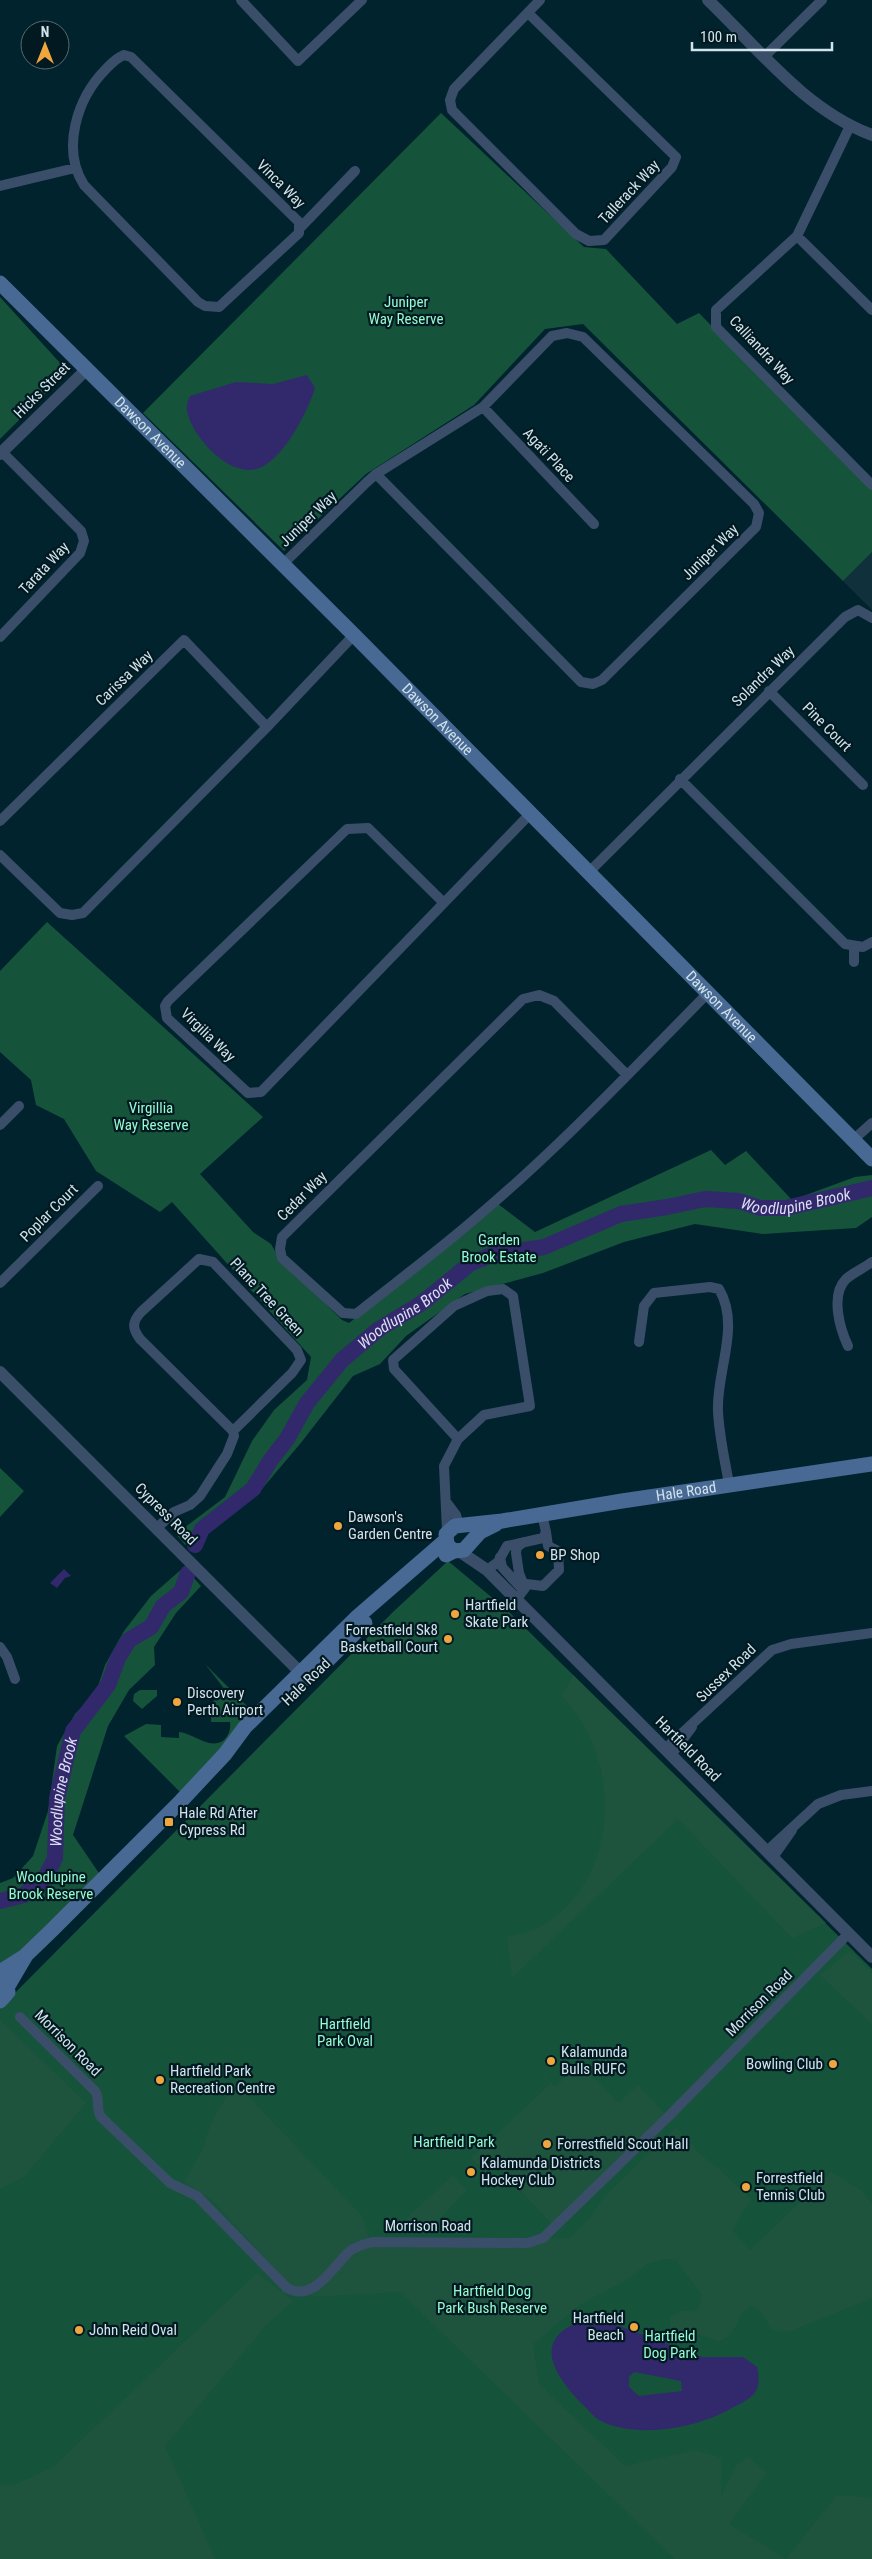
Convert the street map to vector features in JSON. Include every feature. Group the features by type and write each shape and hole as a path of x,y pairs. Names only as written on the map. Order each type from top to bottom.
{"main road":[{"name":"Dawson Avenue","path":"0,282 86,370 354,635 872,1159"},
{"name":"Hale Road","path":"0,2001 6,1996 3,1978 181,1801 225,1754 245,1727 304,1676 378,1597 478,1522 502,1521 729,1484 872,1464"}],"street":[{"path":"241,0 298,61 362,0"},
{"name":"Tallerack Way","path":"528,13 676,157 672,167 604,240 589,241 576,234 452,110 450,105 454,89 540,0"},
{"path":"708,0 818,105 850,126 872,135"},
{"path":"765,56 822,0"},
{"name":"Vinca Way","path":"124,55 131,57 295,218 300,228 299,233 224,304 219,307 205,306 84,185 76,168 77,118 88,90 117,58 124,55"},
{"name":"Calliandra Way","path":"850,126 797,236 716,310 716,327 872,485"},
{"path":"0,186 76,168"},
{"path":"300,228 355,171"},
{"path":"797,236 872,310"},
{"name":"Juniper Way","path":"282,565 376,474 483,407 552,336 567,333 583,337 754,504 759,513 756,527 602,680 587,684 581,682 376,474"},
{"name":"Hicks Street","path":"1,453 86,370"},
{"name":"Agati Place","path":"483,407 594,524"},
{"name":"Tarata Way","path":"0,636 80,553 84,541 81,531 1,453"},
{"name":"Solandra Way","path":"589,872 845,616 858,610 872,618"},
{"path":"0,855 60,913 72,915 83,913 354,635"},
{"name":"Carissa Way","path":"0,821 184,640 266,727"},
{"name":"Pine Court","path":"769,691 863,785"},
{"path":"680,779 846,944 854,947 863,947 872,942"},
{"name":"Virgilia Way","path":"444,904 368,828 347,829 168,1001 165,1006 167,1018 248,1093 257,1093 264,1089 444,904 530,814"},
{"path":"854,947 854,962"},
{"name":"Cedar Way","path":"627,1075 554,1001 539,995 523,999 282,1237 280,1249 282,1258 343,1313 356,1314 478,1217 575,1127 627,1075 708,993"},
{"path":"0,1125 19,1106"},
{"path":"853,1140 872,1122"},
{"name":"Poplar Court","path":"0,1283 98,1186"},
{"name":"Plane Tree Green","path":"198,1259 209,1259 213,1262 300,1356 299,1367 233,1431 140,1339 134,1327 134,1320 141,1312 198,1259"},
{"path":"848,1346 840,1329 838,1297 847,1279 872,1262"},
{"path":"639,1342 644,1306 654,1293 710,1287 719,1289 726,1300 727,1347 718,1410 729,1484"},
{"path":"458,1439 394,1369 393,1360 454,1306 487,1291 503,1289 513,1296 530,1406 484,1414 458,1439 444,1466 443,1479 447,1503 459,1538"},
{"name":"Cypress Road","path":"0,1372 304,1676"},
{"path":"157,1528 174,1512 190,1505 200,1496 227,1454 234,1436 233,1431"},
{"path":"520,1591 543,1586 559,1570 558,1552 548,1546 542,1514"},
{"path":"484,1568 494,1566 506,1546 540,1540 546,1532"},
{"name":"Hartfield Road","path":"459,1538 484,1568 520,1591 668,1752 872,1956"},
{"path":"520,1591 521,1580 516,1553 517,1547 524,1542"},
{"path":"500,1557 502,1567 520,1591"},
{"name":"Sussex Road","path":"668,1752 755,1664 772,1650 792,1644 872,1633"},
{"path":"0,1647 8,1657 15,1679"},
{"path":"770,1854 818,1804 841,1795 872,1791"},
{"name":"Morrison Road","path":"20,2017 95,2091 99,2099 98,2110 101,2117 156,2171 170,2184 196,2196 287,2288 296,2292 306,2292 316,2286 351,2250 372,2242 528,2243 543,2238 668,2116 849,1933"}],"shaded area":[{"path":"307,375 315,388 307,409 287,443 271,461 262,467 250,470 226,463 205,444 190,421 187,404 190,396 236,382 273,384"},
{"path":"872,552 872,610 843,581"},
{"path":"64,1569 71,1576 65,1578 57,1588 50,1583"},
{"path":"582,2321 614,2324 702,2357 743,2357 757,2367 757,2390 744,2402 716,2416 684,2426 649,2430 616,2426 598,2420 571,2392 556,2370 552,2359 552,2348 556,2338 566,2329","holes":["634,2372 681,2381 682,2391 639,2396 629,2387 629,2377"]}],"green space":[{"name":"Juniper Way Reserve","path":"441,113 584,247 606,249 677,324 699,313 872,490 872,552 843,581 583,324 545,329 474,405 366,474 284,551 143,413"},
{"path":"0,297 61,364 62,377 0,439"},
{"path":"47,922 263,1117 200,1174 253,1232 271,1244 279,1258 342,1320 349,1323 498,1204 535,1232 711,1150 725,1165 746,1151 792,1200 855,1177 872,1175 872,1217 856,1228 763,1234 695,1224 624,1242 543,1273 465,1294 406,1336 380,1364 353,1376 300,1444 256,1496 226,1519 185,1545 176,1534 225,1497 252,1441 274,1410 307,1380 311,1357 172,1202 160,1212 96,1171 64,1119 36,1105 31,1080 0,1052 0,971"},
{"path":"0,1468 24,1491 0,1517"},
{"name":"Hartfield Park","path":"448,1561 507,1610 872,1969 872,2559 0,2559 0,2008 394,1611"},
{"name":"Woodlupine Brook Reserve","path":"184,1567 201,1586 176,1613 154,1647 155,1665 129,1690 108,1726 73,1835 103,1879 0,1972 0,1883 13,1878 33,1856 48,1811 57,1746 75,1714 96,1692 105,1665 124,1631 151,1596"},
{"path":"205,1664 257,1716 185,1797 124,1736 146,1724 161,1725 161,1737 179,1738 179,1732 207,1743 213,1744 224,1740 229,1732 230,1722 211,1722 211,1714 196,1714 196,1708 205,1708 226,1691"},
{"path":"573,1675 826,1923 792,1938 678,1819 512,1978 507,1937 540,1927 564,1909 583,1886 596,1860 603,1831 605,1802 601,1772 593,1744 579,1717 562,1696"},
{"path":"140,1690 157,1690 157,1696 142,1709 133,1701 134,1694"},
{"path":"850,1951 872,1973 872,2024 820,1975"},
{"path":"0,2020 86,2103 24,2177 0,2189"},
{"path":"526,2057 555,2087 580,2063 618,2103 638,2085 668,2117 555,2228 496,2164 485,2173 471,2158 550,2084"},
{"path":"235,2082 362,2216 369,2239 315,2283 303,2290 289,2284 211,2199 184,2182 202,2151 211,2123"},
{"name":"Hartfield Dog Park Bush Reserve","path":"676,2127 701,2155 751,2199 732,2230 750,2250 831,2172 861,2190 872,2204 872,2298 788,2332 772,2329 758,2308 751,2306 741,2314 738,2323 728,2337 720,2341 693,2333 680,2334 670,2327 670,2317 680,2311 698,2310 702,2296 676,2260 663,2259 647,2264 627,2280 581,2304 533,2344 539,2384 625,2466 695,2450 722,2458 721,2496 736,2465 748,2457 767,2473 729,2524 786,2559 675,2559 400,2292 309,2297 339,2266 369,2245 569,2238 591,2217 604,2197"},
{"path":"453,2175 467,2190 425,2234 396,2228"},
{"path":"257,2273 294,2301 269,2322 165,2446 215,2559 0,2559 0,2485 12,2486 53,2467"},
{"path":"837,2495 872,2498 872,2559 786,2559"}],"waterway":[{"name":"Woodlupine Brook","path":"195,1545 202,1529 253,1489 270,1461 287,1439 307,1403 342,1360 379,1329 422,1303 471,1263 492,1255 544,1247 621,1214 705,1199 739,1201 760,1208 786,1208 872,1188"},
{"name":"Woodlupine Brook","path":"0,1901 24,1895 45,1878 55,1858 57,1798 73,1731 108,1685 118,1658 129,1640 151,1627 163,1606 181,1592 188,1573"}],"place":[{"name":"Dawson's Garden Centre","path":"338,1526"},
{"name":"BP Shop","path":"540,1555"},
{"name":"Hartfield Skate Park","path":"455,1614"},
{"name":"Forrestfield Sk8 Basketball Court","path":"448,1639"},
{"name":"Discovery Perth Airport","path":"177,1702"},
{"name":"Hale Rd After Cypress Rd","path":"169,1822"},
{"name":"Kalamunda Bulls RUFC","path":"551,2061"},
{"name":"Bowling Club","path":"833,2064"},
{"name":"Hartfield Park Recreation Centre","path":"160,2080"},
{"name":"Forrestfield Scout Hall","path":"547,2144"},
{"name":"Kalamunda Districts Hockey Club","path":"471,2172"},
{"name":"Forrestfield Tennis Club","path":"746,2187"},
{"name":"Hartfield Beach","path":"634,2327"},
{"name":"John Reid Oval","path":"79,2330"}],"park label":[{"name":"Virgillia Way Reserve","path":"151,1116"},
{"name":"Garden Brook Estate","path":"499,1248"},
{"name":"Hartfield Park Oval","path":"345,2032"},
{"name":"Hartfield Dog Park","path":"670,2344"}]}
